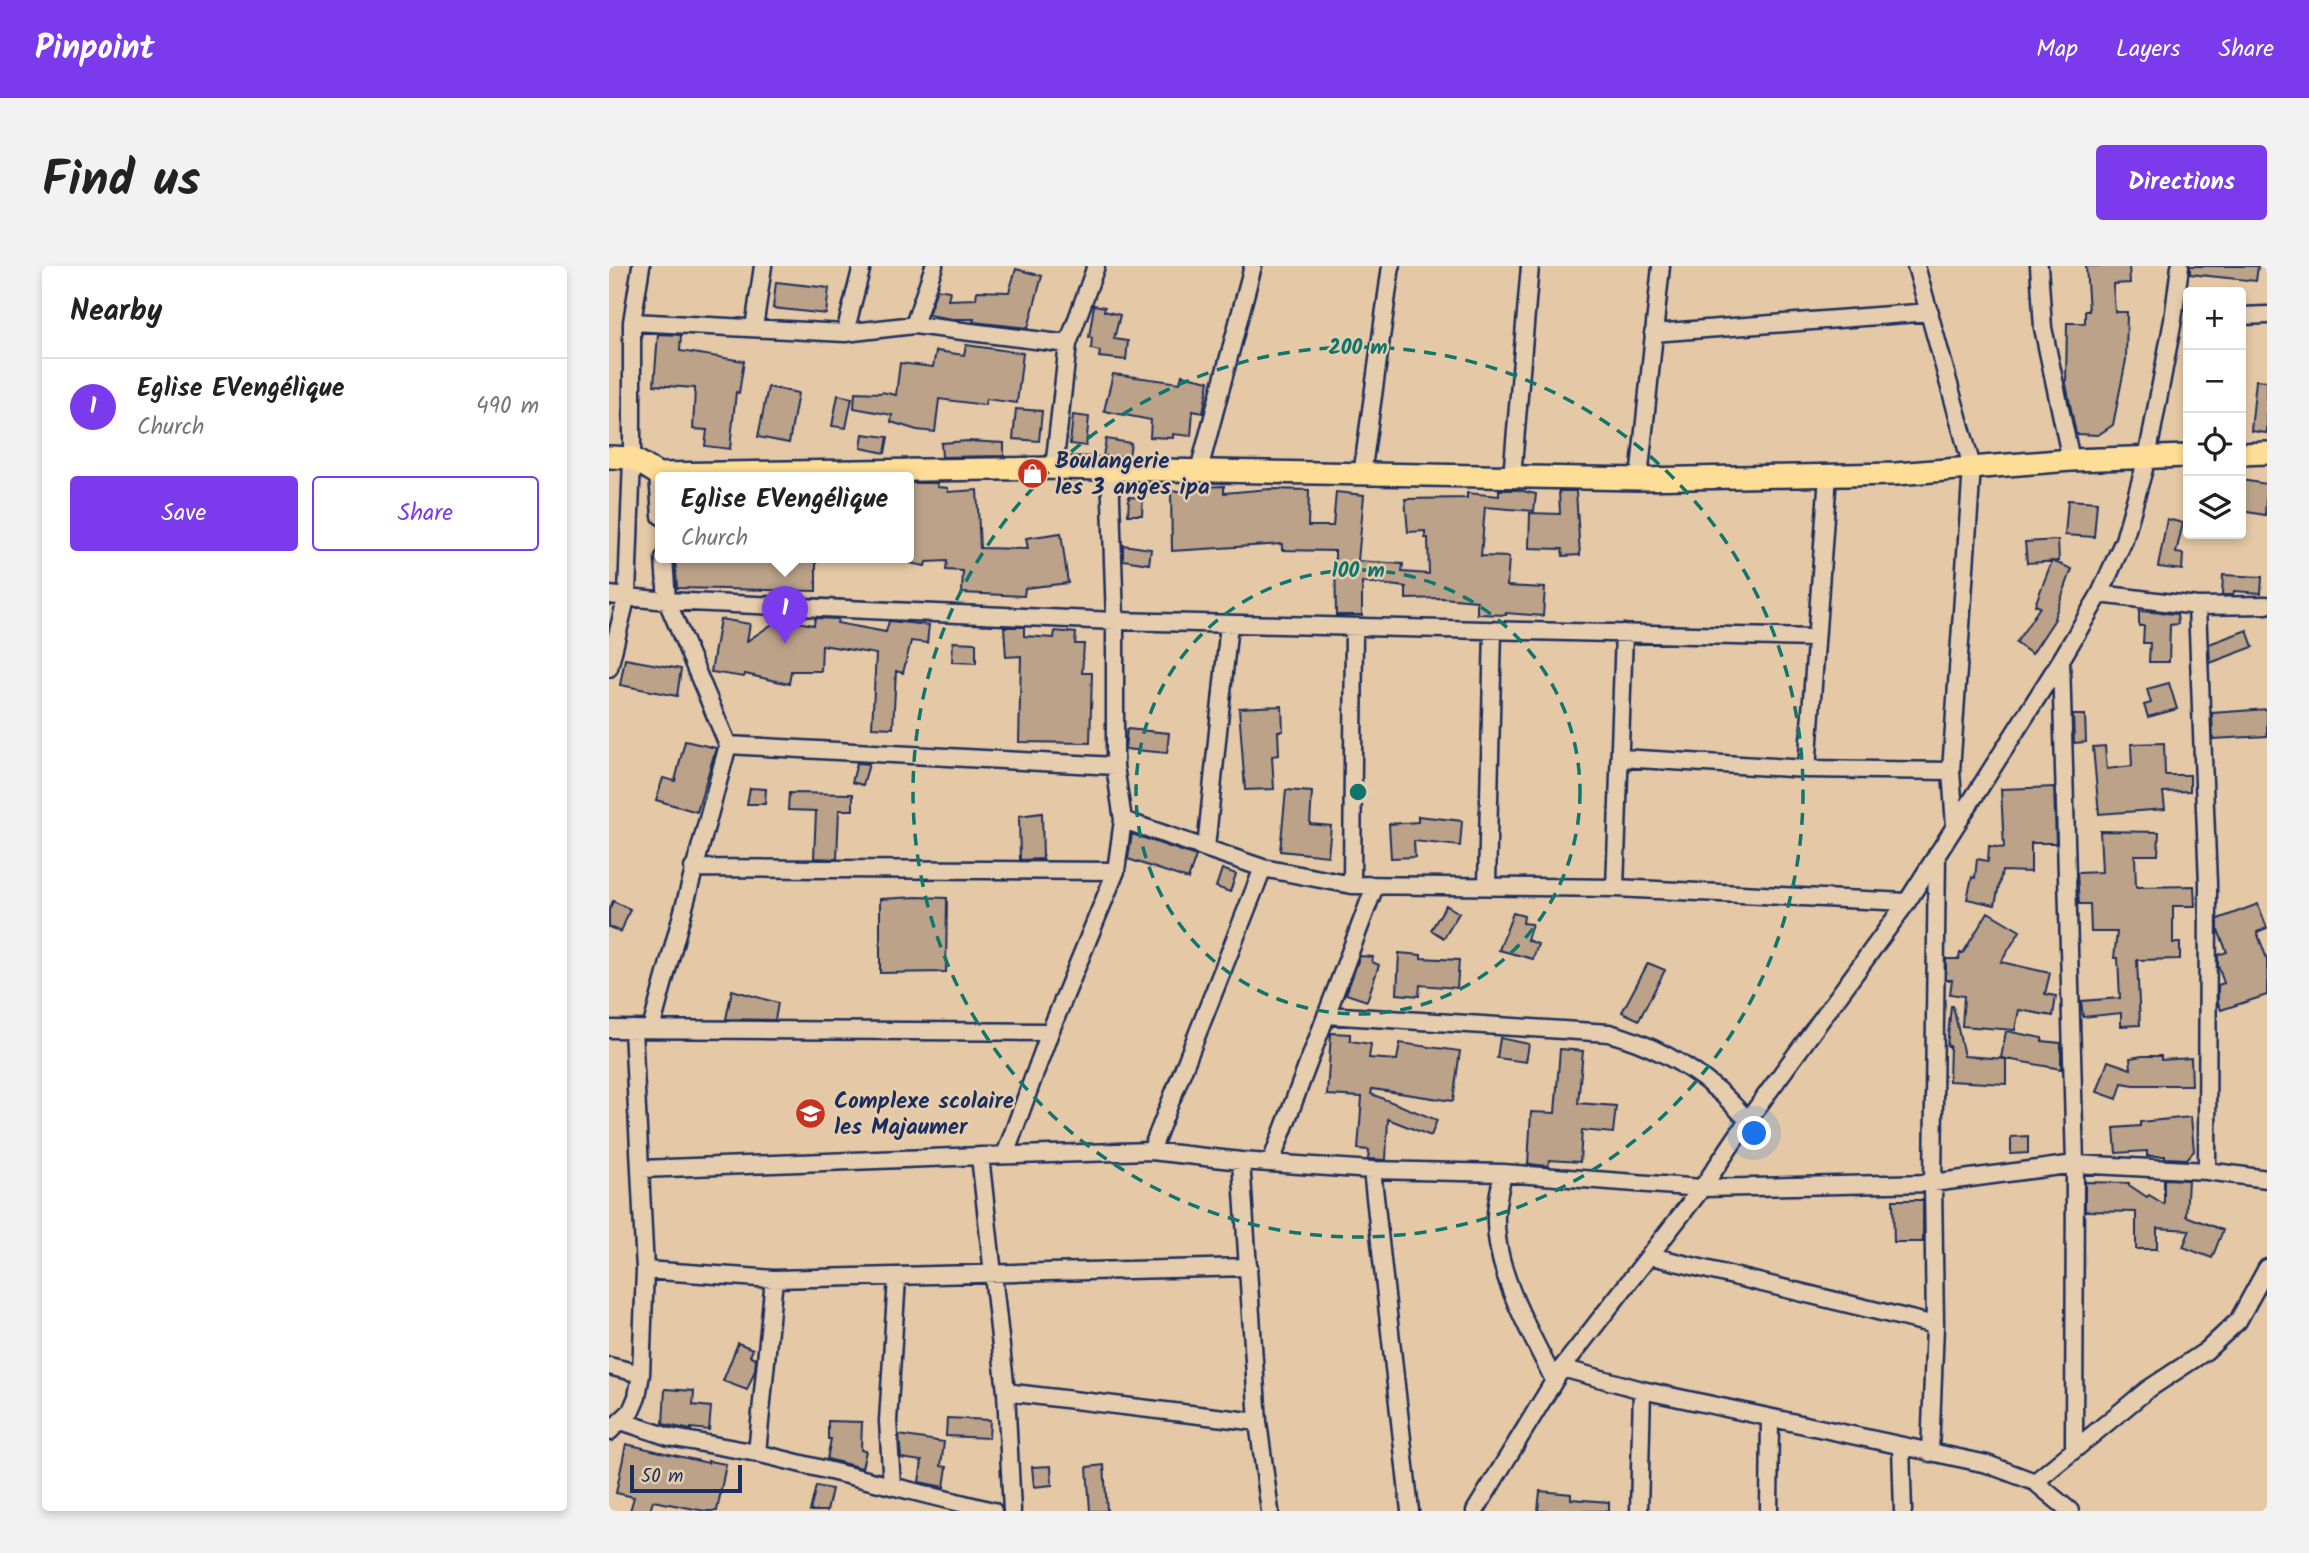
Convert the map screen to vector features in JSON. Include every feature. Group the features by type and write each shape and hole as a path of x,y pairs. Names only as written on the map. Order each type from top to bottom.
{"main road":[{"path":"2246,454 2267,453"},
{"path":"790,472 1054,468 1639,479 1896,474 2071,460 2183,456"},
{"path":"609,457 632,458 655,472"}],"street":[{"path":"609,668 628,595 632,323 641,266"},
{"path":"754,328 763,266"},
{"path":"845,333 862,266"},
{"path":"914,325 934,266"},
{"path":"1054,468 1067,344 1096,266"},
{"path":"1199,470 1253,266"},
{"path":"1362,475 1391,266"},
{"path":"1512,477 1530,266"},
{"path":"1639,479 1661,266"},
{"path":"1916,266 1972,467 1951,771 1955,826"},
{"path":"2039,266 2043,328 2071,460"},
{"path":"1475,1511 1558,1374 1702,1188 1748,1120 1907,902 2100,594 2125,540 2181,319 2180,266"},
{"path":"1653,333 1930,312"},
{"path":"2246,316 2267,315"},
{"path":"632,323 845,333 914,325 1067,344"},
{"path":"1005,1155 1050,1032 1116,871 1123,820 1115,766 1115,621 1110,469"},
{"path":"1807,768 1828,475"},
{"path":"651,1029 728,746 667,601 664,563"},
{"path":"2100,594 2197,606 2267,605"},
{"path":"609,595 667,601 1115,621 1815,638"},
{"path":"2197,606 2208,884 2207,1171"},
{"path":"1206,848 1229,624"},
{"path":"1352,885 1354,626"},
{"path":"1487,885 1493,630"},
{"path":"1615,888 1623,633"},
{"path":"2061,660 2075,1164 2074,1449"},
{"path":"728,746 1115,766"},
{"path":"1621,758 1807,768 1951,771"},
{"path":"1123,820 1263,867 1352,885 1615,888 1907,902"},
{"path":"1930,1453 1935,1325 1933,1183 1937,854"},
{"path":"1151,1152 1263,867"},
{"path":"694,868 1116,871"},
{"path":"1271,1162 1375,887"},
{"path":"1326,1015 1609,1033 1648,1046 1685,1067 1716,1088 1748,1120"},
{"path":"609,1029 1050,1032"},
{"path":"615,1426 631,1410 637,1397 641,1374 645,1270 633,1029"},
{"path":"642,1169 1151,1152 1372,1170 1503,1173 1702,1188 1933,1183 2075,1164 2207,1171 2267,1179"},
{"path":"980,1156 1006,1392 1012,1511"},
{"path":"1241,1161 1258,1422 1270,1511"},
{"path":"1372,1170 1410,1511"},
{"path":"1503,1173 1496,1221 1500,1256 1515,1299 1558,1374 1987,1464 2035,1482 2070,1511"},
{"path":"1651,1255 1935,1325"},
{"path":"645,1270 774,1279 897,1278 992,1272 1249,1267"},
{"path":"2035,1482 2147,1390 2206,1351 2238,1321 2267,1268"},
{"path":"892,1486 888,1421 897,1278"},
{"path":"757,1453 774,1279"},
{"path":"609,1366 641,1374"},
{"path":"1639,1511 1642,1390"},
{"path":"1006,1392 1258,1422"},
{"path":"1769,1511 1770,1418"},
{"path":"615,1426 757,1453 993,1511"},
{"path":"1901,1447 1903,1511"}],"building":[{"path":"2086,266 2129,266 2130,283 2113,284 2115,312 2127,312 2126,360 2113,425 2098,435 2076,434 2066,384 2067,323 2085,323 2085,311 2089,311"},
{"path":"2190,266 2258,266 2256,281 2190,274"},
{"path":"1016,269 1042,276 1028,328 928,315 937,289 950,291 948,300 976,299 977,291 1009,292"},
{"path":"776,282 829,288 826,314 773,308"},
{"path":"1094,305 1120,315 1114,339 1128,341 1126,360 1099,357 1100,351 1091,349 1092,338 1089,337"},
{"path":"658,334 681,335 680,351 744,361 739,393 736,392 730,449 705,446 707,430 693,429 695,388 654,385"},
{"path":"966,345 1023,353 1017,403 986,399 985,405 939,399 935,432 891,422 892,415 854,408 855,392 896,395 900,363 933,367 936,351 964,355"},
{"path":"1113,374 1180,383 1182,375 1209,381 1203,413 1193,411 1191,436 1173,434 1173,438 1150,437 1151,420 1104,411"},
{"path":"2256,380 2267,381 2267,433 2251,431"},
{"path":"768,387 798,393 789,443 758,437"},
{"path":"838,395 852,398 846,428 832,426"},
{"path":"1016,409 1042,411 1039,441 1013,439"},
{"path":"1073,415 1089,417 1086,446 1070,444"},
{"path":"863,434 888,437 885,453 861,448"},
{"path":"1106,439 1131,443 1129,456 1103,456"},
{"path":"941,443 1004,443 1004,456 942,457"},
{"path":"2246,481 2267,484 2265,515 2246,512"},
{"path":"914,483 937,483 937,487 948,488 948,492 977,490 980,548 1028,549 1026,538 1061,533 1068,583 1025,588 1024,596 962,593 963,571 946,570 947,561 926,562 925,566 909,563 914,563"},
{"path":"1224,486 1224,493 1270,489 1309,490 1308,526 1333,526 1336,492 1364,495 1358,561 1403,564 1402,572 1429,574 1428,538 1425,538 1425,531 1408,532 1405,499 1467,498 1467,493 1499,496 1499,490 1536,494 1534,511 1485,507 1481,556 1509,557 1507,586 1545,588 1543,616 1477,614 1477,601 1406,599 1406,587 1362,582 1362,615 1336,615 1335,551 1282,550 1282,544 1172,551 1171,491 1201,491 1201,487"},
{"path":"1559,491 1576,491 1580,555 1563,556 1562,549 1529,548 1530,513 1560,514"},
{"path":"1129,497 1143,498 1142,515 1128,515"},
{"path":"2068,500 2097,502 2094,537 2065,535"},
{"path":"2167,519 2183,523 2176,553 2183,554 2182,570 2158,567"},
{"path":"2058,540 2059,561 2027,563 2025,542"},
{"path":"1123,545 1151,549 1149,564 1123,560"},
{"path":"2052,561 2072,569 2055,619 2032,654 2016,643 2040,607 2035,605"},
{"path":"675,563 816,563 816,591 677,588"},
{"path":"2223,575 2262,577 2261,593 2234,591 2233,595 2222,595"},
{"path":"2139,611 2177,614 2178,624 2170,625 2169,662 2149,662 2150,643 2143,643 2144,626 2139,626"},
{"path":"815,618 838,619 837,623 886,632 889,621 929,625 927,643 911,641 903,673 896,671 893,728 872,727 876,654 822,645 821,671 791,671 789,684 745,674 744,677 711,672 720,619 750,624 747,641 780,619 814,625"},
{"path":"1004,627 1024,627 1024,636 1054,638 1055,631 1076,633 1075,644 1084,644 1082,673 1092,673 1090,743 1019,742 1021,656 1006,657"},
{"path":"2247,630 2253,647 2210,663 2209,644"},
{"path":"953,642 976,643 976,663 952,662"},
{"path":"625,659 681,669 677,696 620,685"},
{"path":"2169,683 2177,709 2148,717 2144,705 2151,703 2147,689"},
{"path":"1282,706 1283,731 1278,731 1279,755 1272,756 1274,789 1245,790 1239,708"},
{"path":"2267,709 2267,736 2213,739 2212,713"},
{"path":"2073,715 2085,715 2086,742 2074,743"},
{"path":"1127,729 1169,733 1167,753 1125,749"},
{"path":"685,741 716,748 697,812 656,800 663,778 675,781"},
{"path":"2164,743 2165,775 2190,775 2190,791 2163,792 2165,809 2099,814 2093,747 2105,746 2107,769 2132,766 2131,744"},
{"path":"857,763 869,764 863,785 852,782"},
{"path":"2054,787 2056,843 2031,843 2031,872 2002,871 1995,905 1967,899 1972,877 1975,878 1977,859 1988,861 1989,846 2004,848 2001,789"},
{"path":"750,788 766,789 765,804 747,804"},
{"path":"1286,790 1312,792 1310,824 1331,826 1328,856 1280,851"},
{"path":"789,793 853,794 853,810 839,810 837,859 814,858 816,811 788,810"},
{"path":"1042,813 1043,859 1020,860 1019,816"},
{"path":"1418,816 1462,821 1460,846 1414,841 1415,857 1391,858 1389,824 1418,822"},
{"path":"2100,831 2159,832 2158,855 2135,855 2136,887 2194,886 2195,906 2173,906 2173,943 2180,943 2180,959 2137,960 2140,1025 2121,1026 2121,1013 2083,1017 2081,1001 2120,998 2118,958 2114,958 2117,932 2091,932 2090,904 2079,904 2077,873 2102,872"},
{"path":"1132,834 1196,856 1188,879 1128,859"},
{"path":"1222,869 1236,874 1230,892 1216,887"},
{"path":"947,898 946,972 880,973 880,899"},
{"path":"613,901 630,909 621,932 609,927 609,910"},
{"path":"2258,904 2267,928 2257,932 2267,959 2267,995 2221,1010 2218,985 2224,983 2218,966 2218,955 2227,952 2218,930 2218,919"},
{"path":"1446,905 1459,913 1444,938 1431,930"},
{"path":"1988,912 2020,931 2001,962 2050,973 2045,994 2056,996 2053,1016 2019,1010 2015,1030 1962,1026 1964,996 1950,994 1952,980 1946,980 1946,959 1959,959 1960,953 1963,953"},
{"path":"1513,913 1524,916 1523,923 1532,924 1527,940 1538,944 1533,959 1499,950"},
{"path":"1399,953 1421,955 1421,958 1459,960 1457,988 1420,985 1419,996 1397,994"},
{"path":"1360,956 1373,957 1372,962 1379,965 1367,1001 1346,994"},
{"path":"1648,963 1665,970 1639,1020 1622,1012"},
{"path":"732,990 778,1003 775,1020 726,1019"},
{"path":"1951,1006 1964,1056 2006,1059 2006,1084 1949,1081 1950,1046 1947,1046"},
{"path":"2006,1031 2061,1043 2061,1069 2001,1058"},
{"path":"1331,1033 1350,1034 1350,1041 1371,1044 1369,1058 1397,1060 1400,1043 1460,1051 1453,1101 1372,1089 1371,1094 1437,1120 1431,1136 1388,1119 1386,1160 1368,1159 1369,1150 1358,1149 1362,1097 1327,1095"},
{"path":"1500,1038 1529,1044 1526,1062 1497,1058"},
{"path":"1560,1049 1583,1051 1578,1103 1616,1106 1613,1133 1582,1130 1580,1162 1549,1160 1548,1166 1528,1164 1531,1112 1555,1113"},
{"path":"2161,1056 2161,1060 2191,1058 2192,1085 2122,1083 2117,1099 2097,1092 2108,1061 2131,1069 2130,1058"},
{"path":"2191,1117 2194,1151 2187,1159 2147,1156 2147,1151 2116,1153 2114,1128 2140,1126 2140,1122"},
{"path":"2028,1136 2028,1153 2011,1154 2011,1137"},
{"path":"2164,1179 2188,1180 2186,1216 2223,1230 2212,1258 2183,1247 2190,1230 2157,1228 2157,1249 2136,1249 2136,1212 2085,1211 2085,1182 2129,1183 2147,1197 2149,1195 2164,1204"},
{"path":"1893,1200 1923,1200 1923,1242 1894,1242"},
{"path":"738,1343 753,1349 750,1356 756,1358 755,1370 747,1390 723,1381"},
{"path":"665,1389 694,1391 693,1405 711,1407 709,1430 691,1430 663,1424"},
{"path":"947,1418 990,1420 989,1438 946,1436"},
{"path":"828,1421 862,1422 861,1450 866,1451 862,1468 827,1459 831,1439 828,1439"},
{"path":"899,1435 944,1442 941,1466 947,1467 944,1487 919,1482 922,1461 901,1458"},
{"path":"626,1444 708,1463 726,1464 717,1511 653,1501 650,1511 630,1511 634,1497 616,1493"},
{"path":"1104,1465 1107,1511 1090,1511 1087,1467"},
{"path":"1051,1466 1052,1485 1034,1487 1032,1467"},
{"path":"816,1486 832,1489 827,1511 810,1511"},
{"path":"1540,1491 1571,1494 1571,1499 1609,1502 1609,1511 1538,1511"}],"place":[{"name":"Boulangerie les 3 anges ipa","path":"1032,473"},
{"name":"Eglise EVengélique","path":"785,644"},
{"name":"Complexe scolaire les Majaumer","path":"811,1113"}]}
